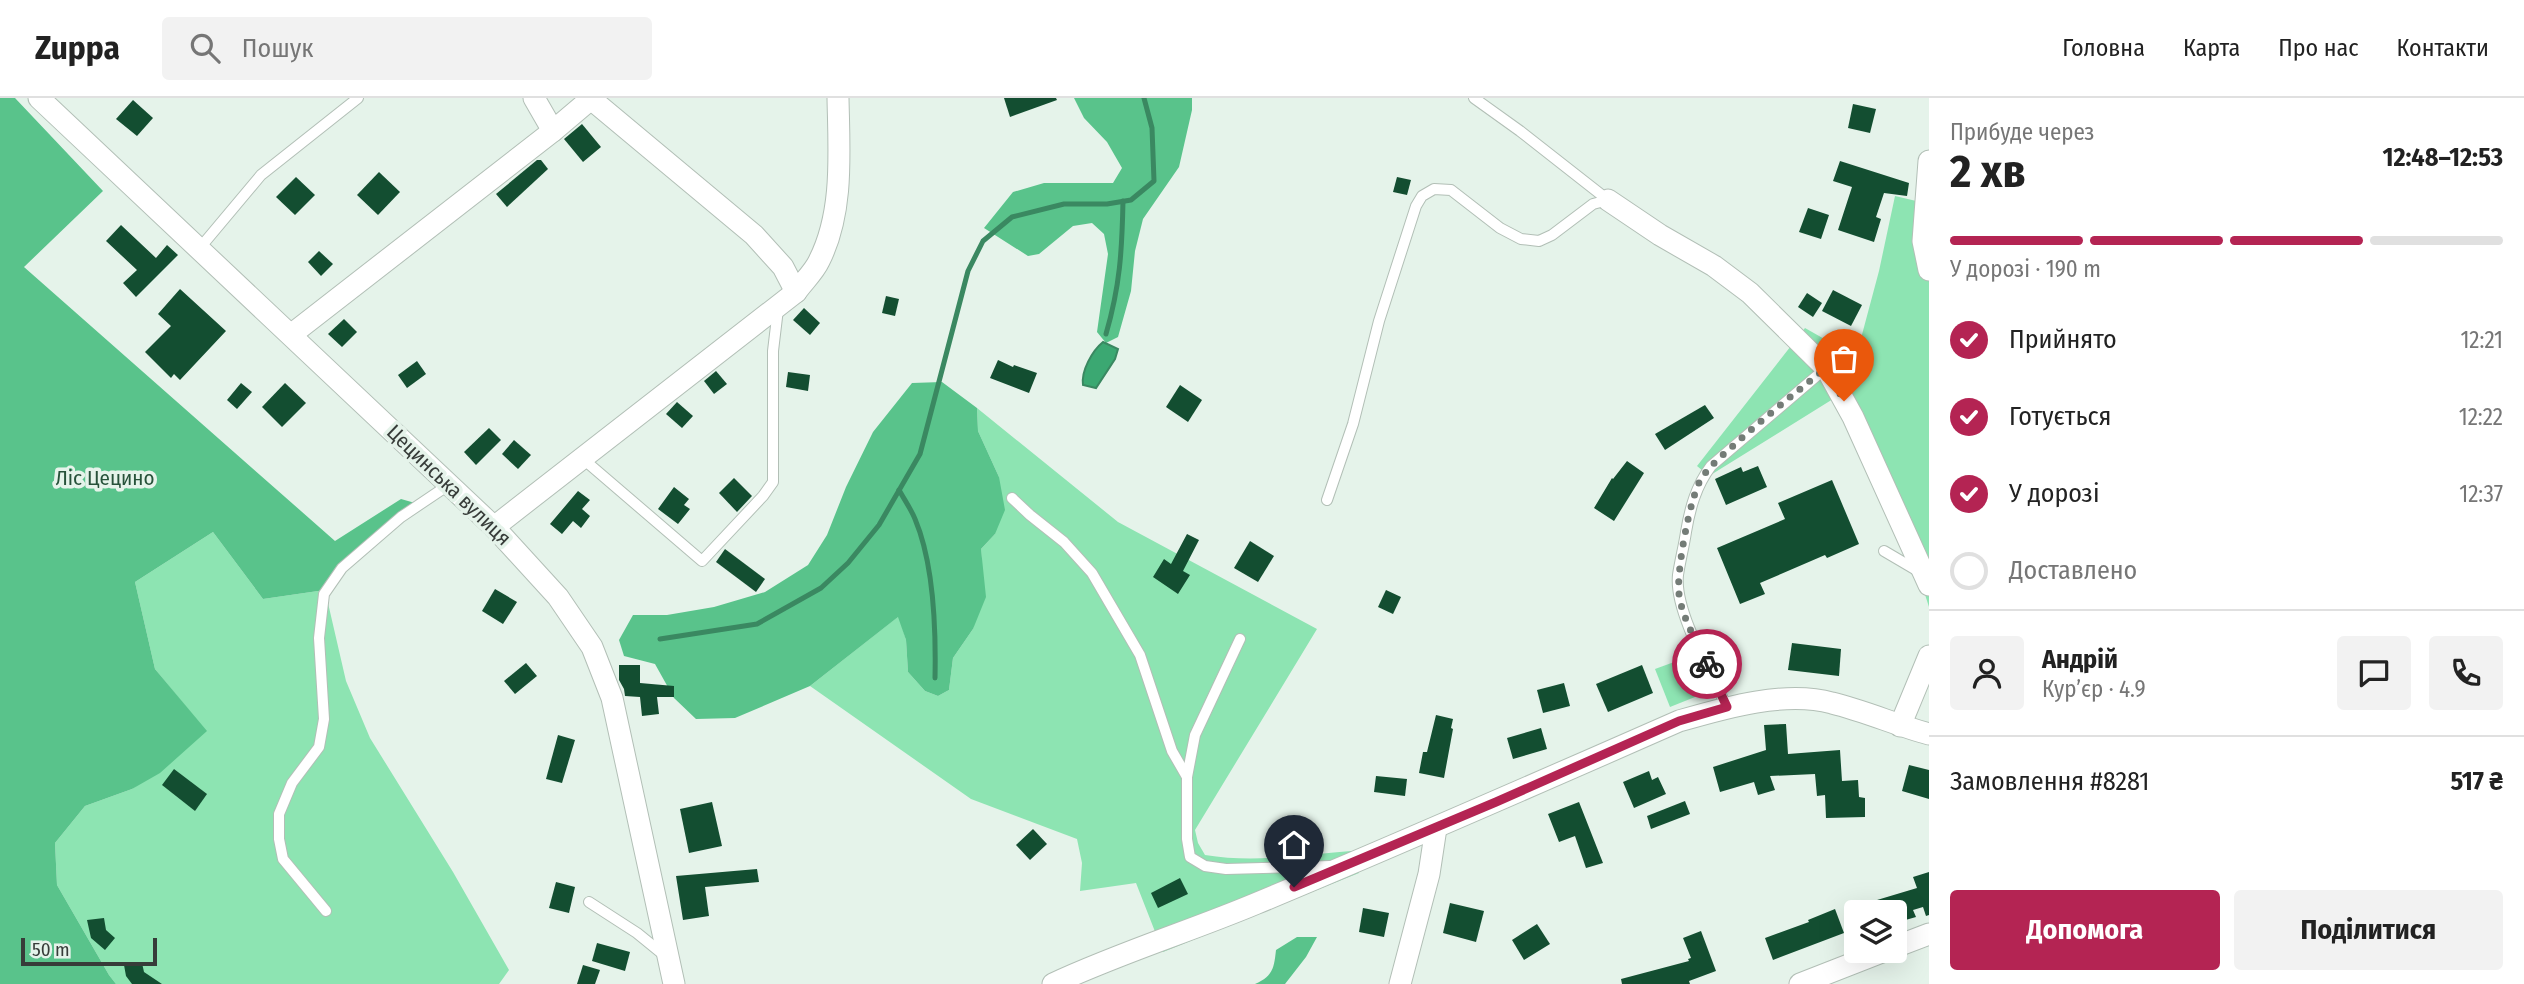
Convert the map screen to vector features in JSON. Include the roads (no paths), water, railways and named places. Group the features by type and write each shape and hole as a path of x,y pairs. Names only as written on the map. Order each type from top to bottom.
{"street":[{"name":"Цецинська вулиця","path":"39,98 495,527 558,597 593,647 612,698 674,984"},
{"path":"534,98 553,131"},
{"path":"292,334 592,98 754,235 783,267 796,292"},
{"path":"495,527 796,292 818,263 830,231 839,169 838,98"},
{"path":"1929,161 1923,241 1929,270"},
{"path":"1608,200 1660,236 1714,266 1750,293 1826,368 1865,440 1927,581"},
{"path":"1900,726 1929,656"},
{"path":"1053,984 1145,944 1245,908 1344,867 1679,721 1727,707 1779,699 1830,702 1929,734"},
{"path":"1400,984 1429,874 1436,828"},
{"path":"1907,942 1929,934"},
{"path":"1800,984 1854,963"}],"lane":[{"path":"199,249 261,175 358,98"},
{"path":"1474,98 1608,200"},
{"path":"1326,500 1353,425 1379,321 1416,206 1422,196 1434,189 1451,190 1500,228 1521,239 1539,241 1552,235 1593,204 1608,200"},
{"path":"582,458 702,561 773,482 772,351 778,307"},
{"path":"1727,707 1690,627 1679,595 1678,575 1690,510 1700,481 1711,467 1826,368"},
{"path":"326,911 283,859 279,839 279,814 292,783 318,747 324,719 318,638 324,594 342,568 401,517 450,484"},
{"path":"1012,498 1064,542 1092,573 1140,655 1172,751 1186,776"},
{"path":"1884,551 1912,565 1927,581"},
{"path":"1240,639 1195,735 1186,776 1187,839 1190,857 1205,866 1226,869 1344,867"},
{"path":"589,902 637,933 667,958"}],"waterway":[{"path":"660,639 757,624 821,588 848,563 879,525 920,454 968,271 983,241 1012,217 1064,204 1107,204 1131,200 1154,181 1152,128 1144,98"},
{"path":"1106,334 1119,268 1123,201"},
{"path":"899,490 915,519 930,576 935,678"}],"park label":[{"name":"Ліс Цецино","path":"105,478"}]}
